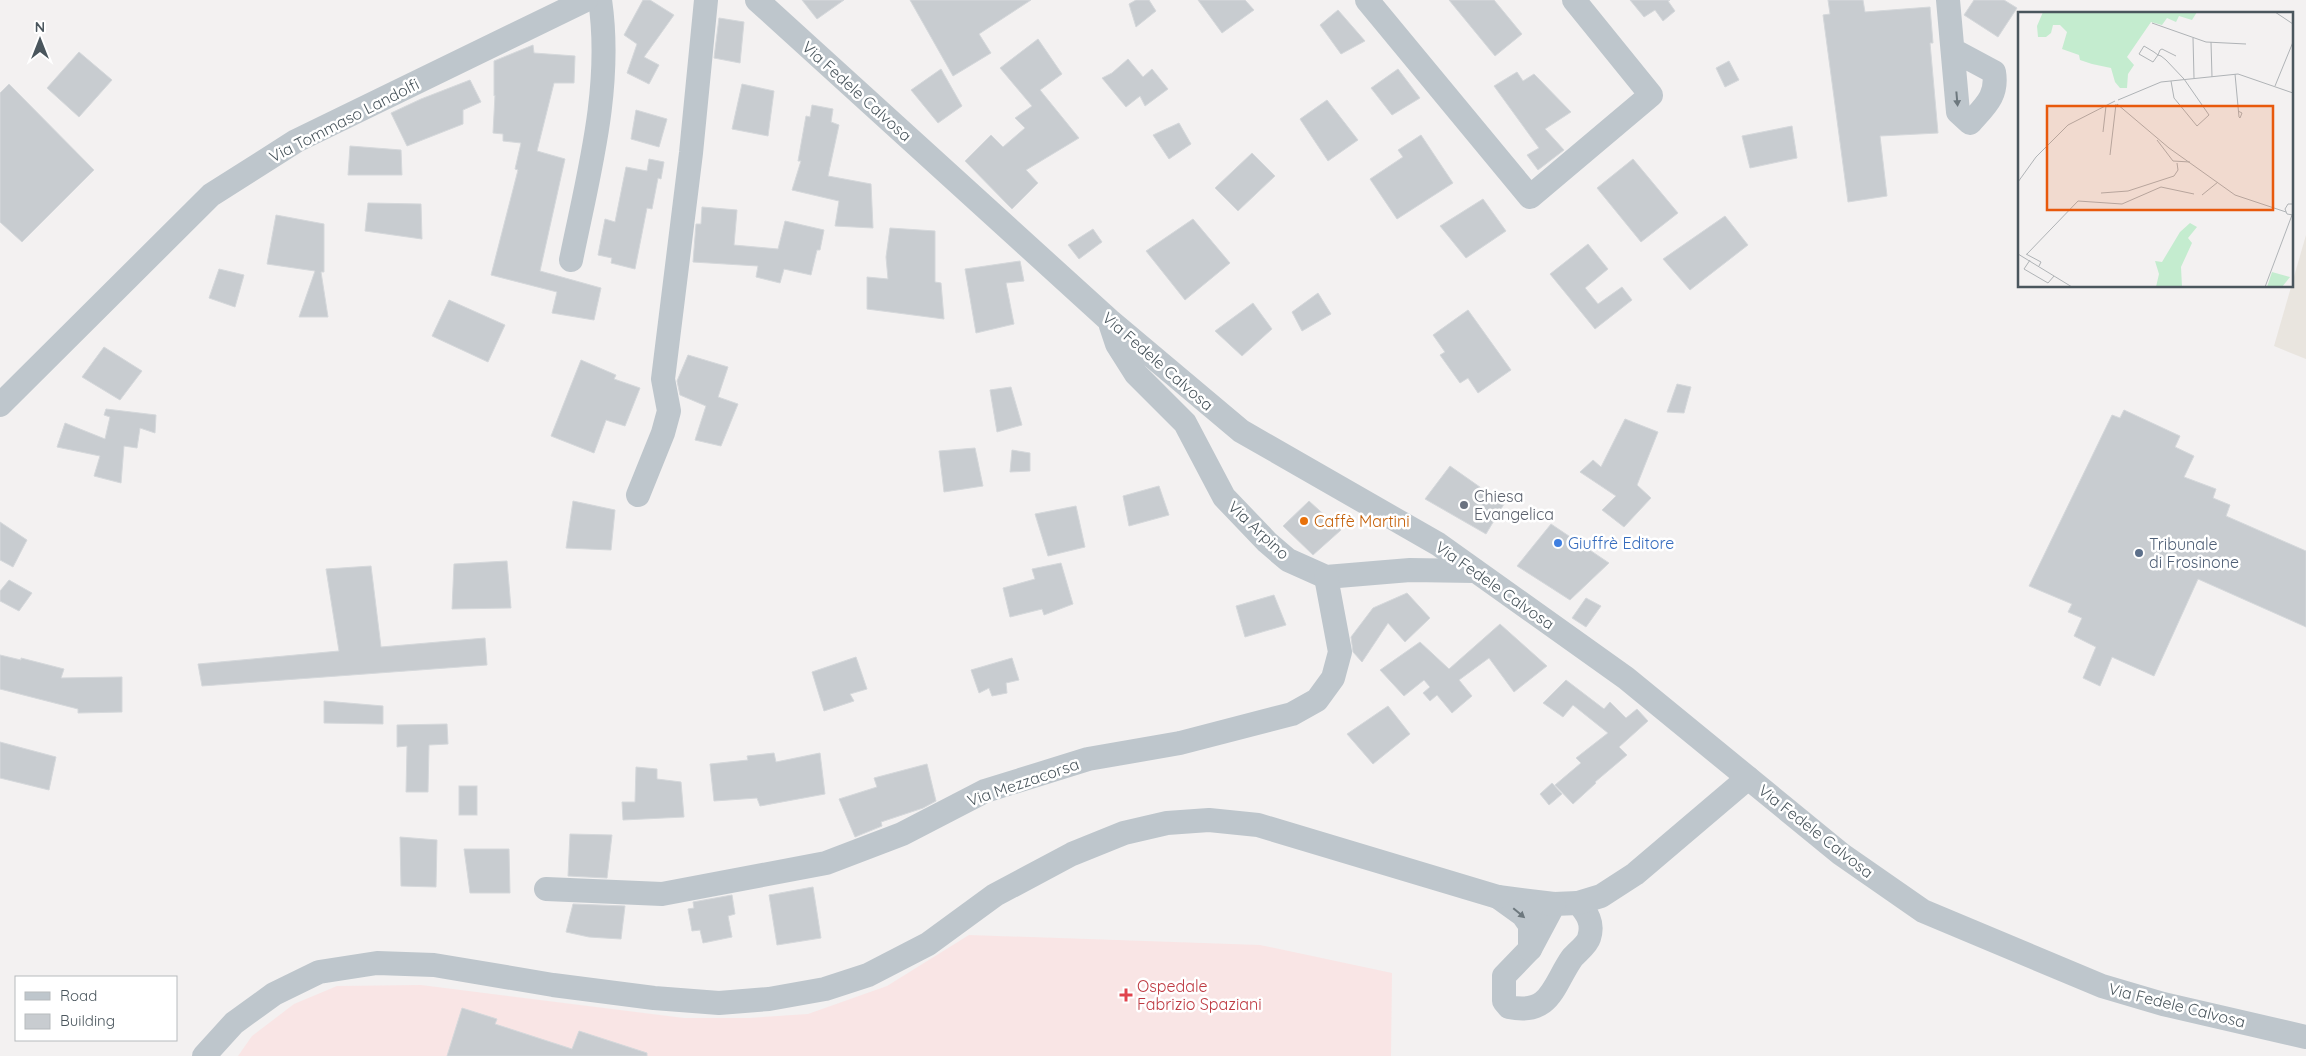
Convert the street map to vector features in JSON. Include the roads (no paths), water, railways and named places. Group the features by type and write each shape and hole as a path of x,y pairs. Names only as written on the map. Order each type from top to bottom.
{"street":[{"name":"Via Tommaso Landolfi","path":"0,405 211,195 296,141 586,0"},
{"path":"571,260 592,159 600,105 605,31 600,0"},
{"path":"638,495 663,433 669,411 664,378 690,160 706,0"},
{"name":"Via Fedele Calvosa","path":"758,0 1109,320 1241,431 1438,544 1475,570 1626,678 1840,854 1923,911 2102,986 2163,1004 2306,1037"},
{"path":"1367,0 1530,198 1651,95 1574,0"},
{"path":"1948,0 1953,50"},
{"name":"Via Arpino","path":"1109,320 1117,344 1136,374 1185,423 1224,497 1242,518 1288,560 1326,577 1410,570 1475,570"},
{"name":"Via Mezzacorsa","path":"546,889 662,894 826,862 902,834 985,792 1088,759 1180,742 1292,714 1317,700 1332,678 1340,652 1326,577"},
{"path":"204,1056 234,1023 274,994 319,972 377,963 434,965 562,986 654,998 719,1003 769,999 825,989 868,975 928,944 995,895 1072,854 1124,833 1167,823 1209,820 1258,825 1498,897 1554,904 1578,903 1601,896 1635,874 1748,778"},
{"path":"1554,904 1530,949 1504,976 1504,1001 1509,1008 1520,1010 1529,1008 1550,998 1563,972 1590,938 1611,903 1635,874"},
{"path":"1498,897 1523,915 1530,925 1530,949"},
{"path":"1578,903 1590,918 1590,938"}],"place":[{"name":"Chiesa Evangelica","path":"1464,505"},
{"name":"Caffè Martini","path":"1304,521"},
{"name":"Giuffrè Editore","path":"1558,543"},
{"name":"Tribunale di Frosinone","path":"2139,553"},
{"name":"Ospedale Fabrizio Spaziani","path":"1126,995"}]}
